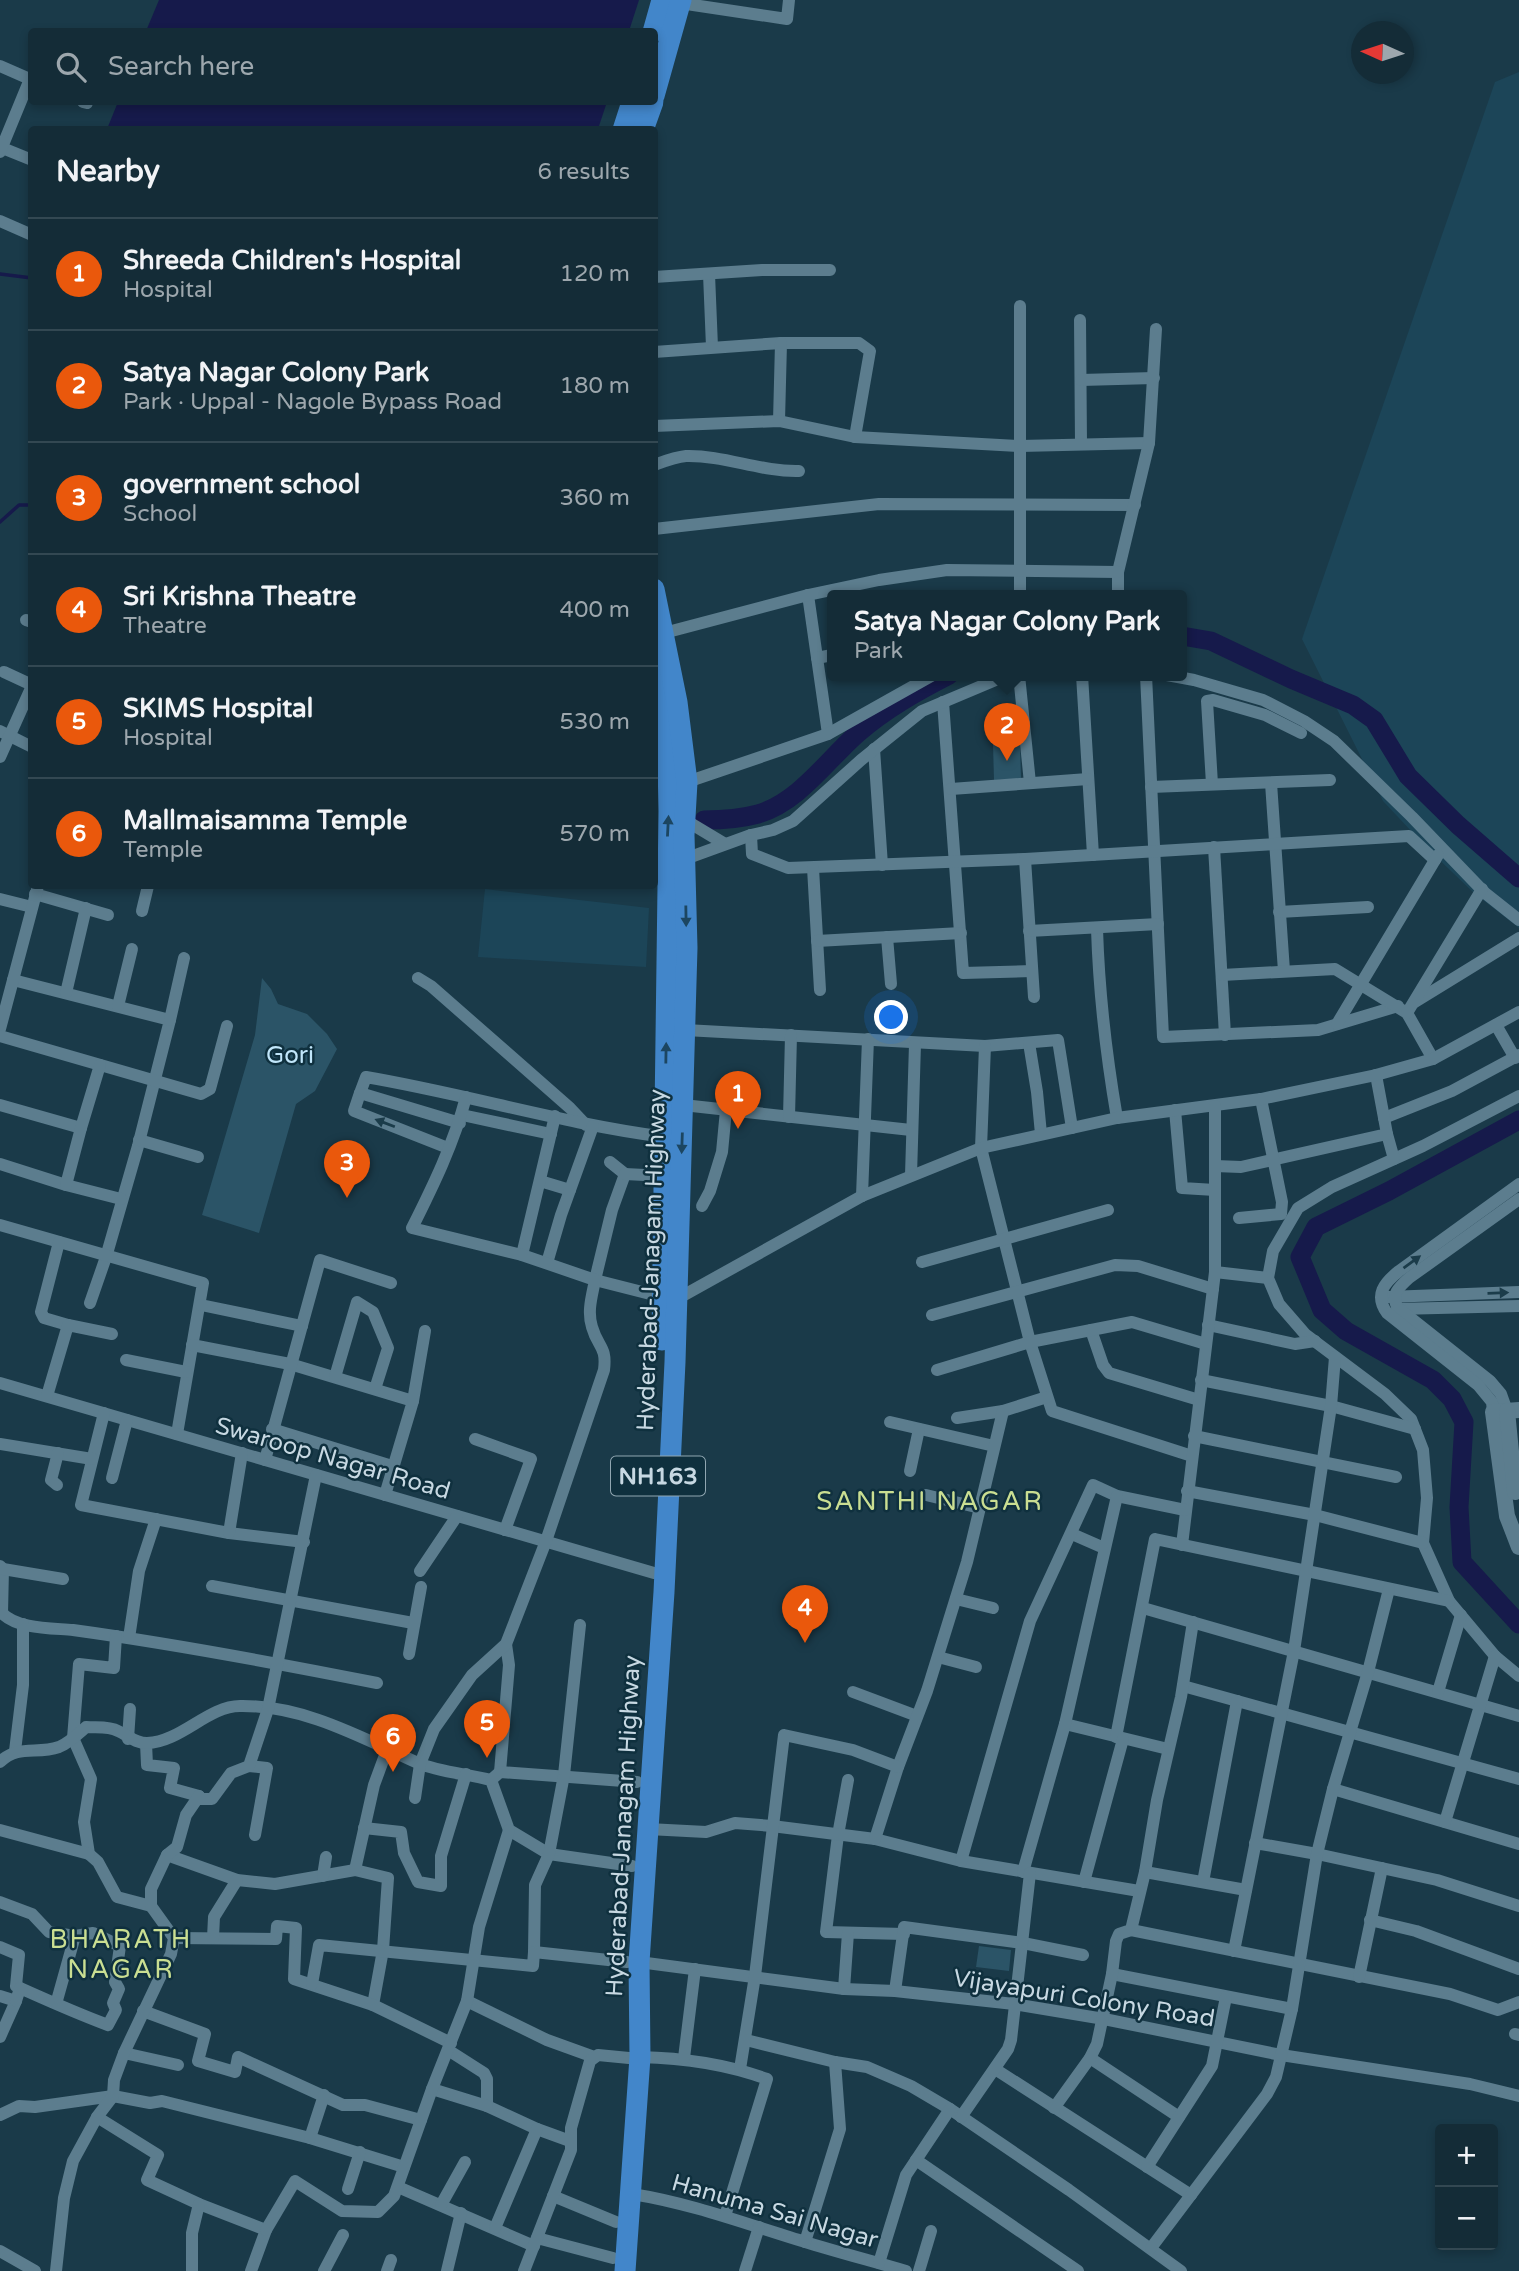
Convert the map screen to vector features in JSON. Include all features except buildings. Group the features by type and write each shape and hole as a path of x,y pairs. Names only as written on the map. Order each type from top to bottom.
{"highway":[{"path":"656,28 674,1"},
{"path":"658,77 674,1"},
{"path":"624,126 631,105"},
{"path":"644,126 652,105"},
{"name":"Hyderabad-Janagam Highway","path":"633,1962 648,1829 648,1719 661,1396 683,1105 685,1030 687,782 677,702 658,607"},
{"name":"Hyderabad-Janagam Highway","path":"616,2266 632,2194 632,1866 637,1782 664,1592 670,1298 664,1176 669,913 668,761 658,692"},
{"name":"Hyderabad-Janagam Highway","path":"616,2266 615,2222 634,2058"}],"street":[{"path":"674,1 787,19 789,0"},
{"path":"0,66 28,78"},
{"path":"28,86 1,149 28,159"},
{"path":"0,221 28,233"},
{"path":"658,277 762,270 830,270"},
{"path":"709,274 712,347"},
{"path":"1020,306 1020,590"},
{"path":"1080,320 1081,444"},
{"path":"1118,590 1118,572 1149,443 1156,329"},
{"path":"779,421 781,343"},
{"path":"658,352 781,343 859,343 870,351 855,437"},
{"path":"1081,380 1154,378"},
{"path":"658,426 779,421 855,437 1020,446 1149,443"},
{"path":"658,464 684,456 776,472 799,471"},
{"path":"658,529 879,504 1135,505"},
{"path":"832,590 947,570 1118,572"},
{"path":"664,634 827,591"},
{"path":"808,595 828,734"},
{"path":"817,658 827,656"},
{"path":"4,673 28,683"},
{"path":"1187,679 1263,700 1304,721 1334,741 1438,854"},
{"path":"687,782 828,734 922,681"},
{"path":"685,859 793,821 922,711 991,681"},
{"path":"1019,681 1030,783"},
{"path":"1082,681 1093,855"},
{"path":"1146,681 1163,1037 1318,1030 1406,1007 1519,939"},
{"path":"0,757 5,733 28,692"},
{"path":"1212,784 1208,701 1213,700 1265,715 1301,733"},
{"path":"943,702 963,974 1032,971"},
{"path":"5,733 28,745"},
{"path":"874,750 882,865"},
{"path":"951,789 1088,779"},
{"path":"1151,787 1330,780"},
{"path":"1271,783 1283,971"},
{"path":"685,820 725,844"},
{"path":"751,835 752,854 778,866 813,868 1026,859 1409,836 1438,854 1519,920"},
{"path":"1214,847 1225,1035"},
{"path":"1337,1024 1438,854"},
{"path":"1026,859 1034,997"},
{"path":"813,868 820,990"},
{"path":"142,911 147,889"},
{"path":"1406,1007 1482,889"},
{"path":"0,899 35,895 108,915"},
{"path":"0,1029 35,895"},
{"path":"1279,912 1368,907"},
{"path":"66,993 86,908"},
{"path":"1029,931 1158,924"},
{"path":"1097,929 1099,991 1117,1118"},
{"path":"817,941 961,933"},
{"path":"887,937 891,985"},
{"path":"118,1006 132,949"},
{"path":"90,1303 139,1140 184,958"},
{"path":"1222,975 1335,969 1406,1007 1433,1059"},
{"path":"418,978 444,997 590,1126"},
{"path":"13,980 170,1020"},
{"path":"467,1097 435,1183 411,1228 522,1255 595,1280 670,1298 862,1196 981,1148 1117,1118 1261,1099 1376,1075 1433,1059 1519,1012"},
{"path":"1384,1118 1452,1091 1517,1057 1496,1025"},
{"path":"0,1036 197,1093 207,1093 211,1089 227,1026"},
{"path":"685,1030 725,1036 791,1035 985,1046 1058,1040 1072,1128"},
{"path":"789,1117 791,1035"},
{"path":"862,1196 868,1039"},
{"path":"1029,1043 1041,1134"},
{"path":"911,1175 915,1044"},
{"path":"985,1046 981,1148 1030,1342 1052,1411 1192,1456"},
{"path":"66,1185 100,1065"},
{"path":"1376,1075 1394,1159"},
{"path":"448,1148 354,1111 366,1077 555,1116 590,1126 665,1137"},
{"path":"360,1093 461,1119 551,1134"},
{"path":"1519,1096 1298,1208 1285,1219 1273,1251 1268,1279 1279,1304 1315,1341 1385,1394 1411,1419 1423,1450 1427,1490 1423,1543 1448,1601 1495,1656 1519,1676"},
{"path":"1261,1099 1285,1219"},
{"path":"0,1105 80,1128"},
{"path":"683,1105 911,1130"},
{"path":"1182,1545 1215,1272 1215,1106"},
{"path":"702,1206 710,1191 722,1152 719,1107"},
{"path":"1175,1110 1182,1188 1215,1190"},
{"path":"522,1255 555,1116"},
{"path":"547,1263 590,1126"},
{"path":"1215,1166 1241,1167 1387,1134"},
{"path":"139,1140 198,1157"},
{"path":"610,1161 625,1174 664,1176"},
{"path":"0,1164 121,1199"},
{"path":"415,1798 420,1764 433,1729 472,1675 506,1644 546,1541 604,1370 606,1354 596,1338 589,1311 611,1210 625,1174"},
{"path":"540,1181 570,1190"},
{"path":"1519,1184 1392,1277 1385,1283 1381,1297 1490,1381 1501,1394 1507,1419 1519,1521"},
{"path":"1393,1305 1398,1287 1519,1199"},
{"path":"922,1262 1108,1210"},
{"path":"1239,1218 1285,1219"},
{"path":"0,1225 204,1283 177,1434"},
{"path":"59,1242 41,1312 44,1318 112,1334"},
{"path":"264,1460 320,1260 391,1283"},
{"path":"932,1315 1115,1265 1138,1266 1213,1289"},
{"path":"1215,1272 1268,1279"},
{"path":"1393,1305 1519,1293"},
{"path":"335,1377 357,1302 373,1312 388,1348 374,1389"},
{"path":"201,1305 302,1326"},
{"path":"1393,1305 1519,1306"},
{"path":"937,1370 1030,1342 1132,1322 1206,1344"},
{"path":"47,1396 68,1325"},
{"path":"1208,1325 1295,1344 1315,1341"},
{"path":"1091,1330 1103,1365 1109,1373 1199,1400"},
{"path":"385,1494 413,1401 425,1331"},
{"path":"192,1345 290,1364 413,1401"},
{"path":"1234,1951 1294,1651 1331,1406 1335,1357"},
{"path":"126,1360 186,1372"},
{"path":"1201,1380 1331,1406 1415,1429"},
{"path":"0,1399 3,1383"},
{"name":"Swaroop Nagar Road","path":"3,1383 654,1573"},
{"path":"957,1418 1003,1411 1046,1397"},
{"path":"875,1839 956,1599 1003,1411"},
{"path":"104,1413 81,1505 229,1533 304,1542"},
{"path":"1507,1419 1507,1516 1519,1547"},
{"path":"111,1478 127,1420"},
{"path":"890,1422 994,1446"},
{"path":"272,1429 392,1466"},
{"path":"910,1471 919,1429"},
{"path":"1194,1436 1396,1477"},
{"path":"475,1439 531,1459 505,1530"},
{"path":"0,1444 92,1459"},
{"path":"57,1485 51,1480 58,1453"},
{"path":"229,1533 242,1453"},
{"path":"249,1766 268,1709 316,1475"},
{"path":"961,1861 1030,1621 1093,1485 1117,1496 1185,1510"},
{"path":"1187,1491 1315,1515 1423,1543"},
{"path":"926,1495 980,1508"},
{"path":"961,2117 1012,2040 1023,1943 1027,1872 1065,1724 1117,1496"},
{"path":"420,1571 457,1516"},
{"path":"89,1854 84,1822 91,1779 74,1738 79,1664 114,1668 139,1571 156,1519"},
{"path":"1072,1534 1104,1548"},
{"path":"1084,1882 1119,1738 1155,1539 1448,1601"},
{"path":"63,1579 1,1567 0,1609 5,1616 23,1623 278,1663 377,1683"},
{"path":"212,1586 413,1623"},
{"path":"409,1654 421,1587"},
{"path":"1151,2248 1267,2094 1276,2077 1293,2009 1317,1854 1389,1589"},
{"path":"956,1599 993,1608"},
{"path":"1143,1608 1519,1716"},
{"path":"1438,1692 1461,1615"},
{"path":"1131,1930 1183,1686 1193,1622"},
{"path":"15,1751 23,1685 23,1623"},
{"path":"312,1984 319,1945 533,1966 536,1885 549,1854 564,1775 580,1625"},
{"path":"251,2271 266,2230 295,2181 342,2211 378,2212 387,2206 398,2187 432,2089 467,2001 481,1919 509,1830 495,1776 509,1665 506,1644"},
{"path":"1445,1822 1495,1656"},
{"path":"938,1657 976,1667"},
{"path":"1183,1686 1519,1779"},
{"path":"853,1692 917,1716"},
{"path":"1203,1882 1237,1701"},
{"path":"0,1762 15,1751 45,1750 61,1746 86,1727 119,1731 128,1738 146,1743 169,1738 223,1709 240,1706 309,1716 388,1747 420,1764 466,1774 564,1775 637,1782"},
{"path":"128,1738 130,1709"},
{"path":"1065,1724 1168,1749"},
{"path":"740,2069 755,1976 784,1735 853,1750 898,1767"},
{"path":"146,1743 147,1765 174,1768 170,1788 199,1796 199,1799 212,1799 231,1773 249,1766 267,1768 255,1835"},
{"path":"355,1870 374,1785 388,1747"},
{"path":"364,1828 401,1832 404,1853 418,1882 441,1886 441,1856 466,1774"},
{"path":"848,1780 826,1932 904,1934"},
{"path":"1333,1788 1519,1844"},
{"path":"150,1906 151,1889 167,1855 177,1847 186,1815 199,1796"},
{"path":"648,1829 706,1832 735,1824 875,1839 961,1861 1139,1891"},
{"path":"0,1830 89,1854 98,1862 117,1896 150,1906 174,1938 171,1954 124,2053 114,2080 113,2096 97,2117 73,2161 64,2198 56,2271"},
{"path":"509,1830 549,1854 632,1866"},
{"path":"1255,1843 1437,1880 1519,1906"},
{"path":"167,1855 237,1880 279,1885 355,1870 388,1878 383,1950 373,2005"},
{"path":"323,1876 326,1857"},
{"path":"1359,1977 1382,1868"},
{"path":"1145,1872 1246,1890"},
{"path":"213,1938 214,1917 237,1880"},
{"path":"0,1902 32,1914 49,1932 75,1936 93,1933 120,1945 115,1982 119,1989 113,2003 116,2010 108,2025 16,1986 19,1955 0,1947"},
{"path":"1370,1920 1416,1931 1519,1969"},
{"path":"174,1938 276,1940 277,1926 296,1928 294,1979 373,2005 449,2047 484,2073 487,2079 486,2106"},
{"path":"895,1991 904,1927 1023,1943 1083,1955"},
{"path":"1055,2108 1097,2044 1104,2019 1116,1941 1119,1934 1131,1930 1450,1994 1498,2010 1519,2001"},
{"path":"844,1989 848,1933"},
{"path":"56,2004 75,1936"},
{"name":"Vijayapuri Colony Road","path":"534,1952 755,1976 844,1989 895,1991 1014,2004 1104,2019 1281,2055 1470,2084 1519,2096"},
{"path":"684,2058 695,1969"},
{"path":"1112,1974 1293,2009"},
{"path":"0,2037 20,1988"},
{"path":"0,1996 16,2001"},
{"path":"1147,2167 1212,2066 1226,1997"},
{"path":"467,2001 547,2040 594,2057"},
{"path":"143,2011 205,2034 198,2061 235,2072 239,2057 343,2105 365,2105 421,2120"},
{"path":"746,2040 867,2067 911,2086 950,2109 1181,2271"},
{"path":"124,2053 178,2065"},
{"path":"524,2271 571,2150 572,2128 590,2061 598,2055 684,2058 740,2069 767,2079 725,2216"},
{"path":"1090,2058 1179,2117"},
{"path":"805,2242 840,2129 835,2062"},
{"path":"995,2069 1191,2195"},
{"path":"432,2089 486,2106 570,2141"},
{"path":"310,2138 324,2095"},
{"path":"0,2115 19,2106 35,2107 113,2096 150,2103 162,2101 310,2138 404,2167"},
{"path":"879,2263 906,2175 950,2109"},
{"path":"97,2117 158,2155 147,2180 266,2230"},
{"path":"495,2228 537,2129"},
{"path":"348,2189 360,2152"},
{"path":"916,2160 1078,2271"},
{"path":"441,2205 465,2162"},
{"path":"398,2187 495,2228 616,2266"},
{"name":"Hanuma Sai Nagar","path":"632,2194 725,2216 906,2271"},
{"path":"553,2196 615,2222"},
{"path":"192,2271 192,2233 199,2204"},
{"path":"447,2271 461,2213"},
{"path":"745,2271 759,2227"},
{"path":"919,2271 931,2231"},
{"path":"324,2271 343,2235"},
{"path":"0,2251 35,2271"},
{"path":"855,2271 859,2258"}],"shaded area":[{"path":"159,0 639,0 630,28 147,28"},
{"path":"1519,72 1519,928 1474,893 1383,801 1302,639 1495,82"},
{"path":"117,105 606,105 599,126 108,126"},
{"path":"485,889 649,908 646,967 478,957"}],"green space":[{"path":"1020,743 1021,779 994,780 993,744"},
{"name":"Gori","path":"262,978 278,1004 307,1014 327,1034 337,1049 315,1091 296,1104 259,1233 202,1215 255,1035"},
{"path":"979,1946 1011,1950 1009,1971 976,1967"}],"waterway":[{"path":"0,274 28,278"},
{"path":"0,522 19,505 28,505"},
{"path":"1187,637 1211,641 1353,705 1374,720 1408,776 1458,825 1519,878"},
{"path":"704,820 751,816 787,800 869,724 938,681"},
{"path":"1519,1120 1389,1191 1316,1227 1300,1257 1322,1310 1346,1331 1433,1380 1452,1399 1464,1422 1459,1507 1462,1562 1519,1624"}],"place":[{"name":"Satya Nagar Colony Park","path":"1007,761"},
{"name":"Shreeda Children's Hospital","path":"738,1129"},
{"name":"government school","path":"347,1198"},
{"name":"Sri Krishna Theatre","path":"805,1643"},
{"name":"SKIMS Hospital","path":"487,1758"},
{"name":"Mallmaisamma Temple","path":"393,1772"}],"district":[{"name":"SANTHI NAGAR","path":"930,1501"},
{"name":"BHARATH NAGAR","path":"121,1954"}]}
